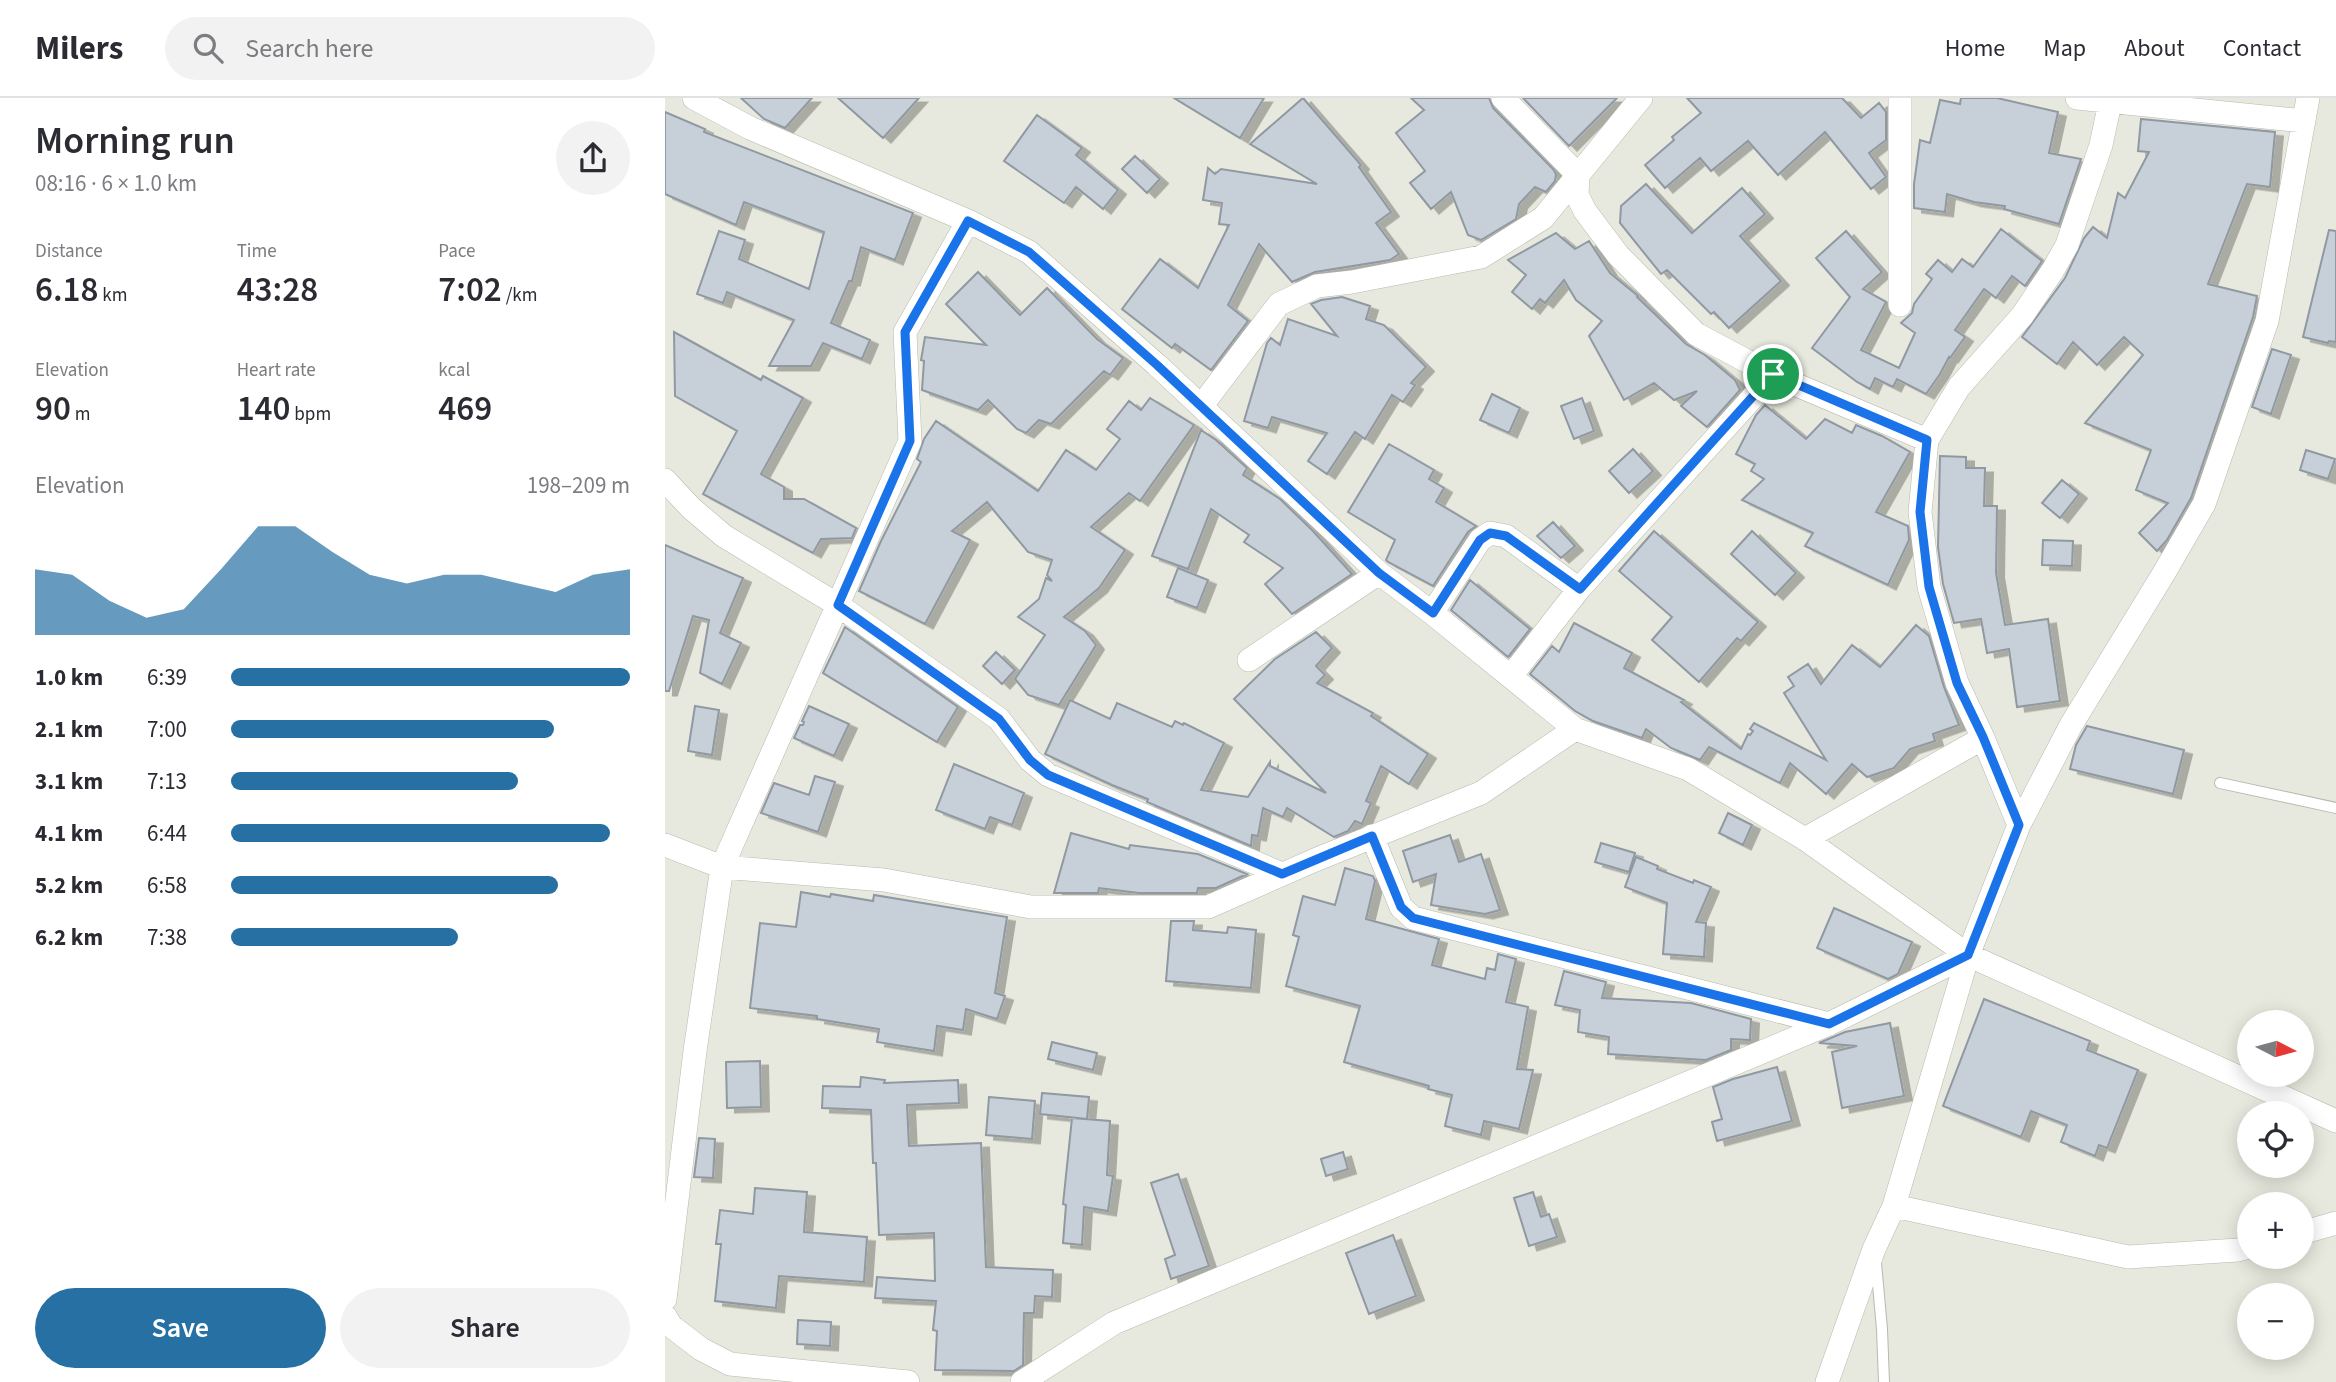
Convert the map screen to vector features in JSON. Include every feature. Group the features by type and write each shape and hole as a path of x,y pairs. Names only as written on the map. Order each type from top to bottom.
{"street":[{"path":"694,98 750,128 968,221 1029,252 1202,405 1379,573 1433,613 1576,729 1688,769 1805,839 1968,955 2336,1121"},
{"path":"1503,98 1578,174 1577,195 1585,211 1618,254 1696,334 1773,374 1927,440"},
{"path":"1202,405 1279,304 1317,286 1352,282 1481,257 1543,218 1641,98"},
{"path":"1899,305 1900,98"},
{"path":"2077,98 2304,121"},
{"path":"1827,1382 1874,1249 1894,1206 1968,955 2019,825 2071,724 2204,504 2267,321 2308,98"},
{"path":"2019,825 1983,737 1957,683 1929,587 1920,512 1927,440 1959,387 2022,316 2067,245 2101,145 2111,100"},
{"path":"665,1299 695,1051 722,867 910,441 905,332 968,221"},
{"path":"1511,676 1580,589 1773,374"},
{"path":"665,480 691,508 724,536 838,605 999,719 1030,760 1048,775 1282,874"},
{"path":"1433,613 1480,540 1490,533 1506,536 1580,589"},
{"path":"1249,660 1379,573"},
{"path":"665,845 722,867 884,880 1031,907 1208,907 1372,836 1481,793 1576,729"},
{"path":"1805,839 1983,737"},
{"path":"1372,836 1401,907 1413,918 1829,1024"},
{"path":"1022,1382 1114,1323 1829,1024 1968,955"},
{"path":"1894,1206 2128,1257 2237,1250"},
{"path":"2314,1229 2336,1223"},
{"path":"665,1316 671,1326 701,1349 730,1364 908,1382"}],"lane":[{"path":"2220,783 2336,808"},
{"path":"1874,1249 1884,1382"}],"building":[{"path":"741,98 812,98 785,128 764,119"},
{"path":"838,98 919,98 883,138"},
{"path":"1174,98 1264,98 1240,138"},
{"path":"1303,98 1361,165 1359,167 1391,212 1376,223 1399,254 1390,260 1315,272 1292,282 1259,244 1228,305 1248,321 1211,370 1175,344 1172,348 1122,309 1160,259 1198,288 1229,225 1219,224 1222,203 1203,200 1208,168 1215,174 1221,169 1317,184 1250,144"},
{"path":"1411,98 1489,98 1493,108 1553,169 1556,174 1555,181 1546,192 1535,187 1519,204 1516,219 1481,240 1468,235 1451,192 1431,209 1410,183 1425,171 1396,133 1424,110"},
{"path":"1523,98 1617,98 1569,146"},
{"path":"1687,98 1842,98 1861,118 1879,103 1886,112 1886,140 1869,153 1886,177 1871,189 1825,132 1778,175 1748,141 1711,171 1700,158 1665,188 1645,165 1674,140 1672,137 1701,113"},
{"path":"1961,98 1997,98 2058,112 2049,153 2081,159 2059,224 2004,209 2005,206 1974,202 1947,194 1945,212 1914,208 1914,184 1920,140 1930,143 1940,100 1960,104"},
{"path":"665,112 705,129 704,132 913,213 895,260 861,247 852,281 849,281 831,323 870,340 862,359 823,343 811,366 769,366 794,320 727,292 723,303 697,294 719,231 745,240 739,259 809,289 824,232 744,202 736,225 665,194"},
{"path":"1037,115 1082,148 1076,155 1118,190 1103,209 1076,187 1064,203 1004,161"},
{"path":"2141,119 2275,132 2270,187 2247,184 2208,284 2257,296 2253,317 2191,498 2167,540 2157,551 2139,533 2168,503 2136,490 2151,450 2085,423 2143,355 2124,337 2097,365 2073,342 2057,364 2022,337 2065,278 2084,238 2093,227 2107,238 2118,193 2125,198 2149,152 2138,151"},
{"path":"1135,156 1160,179 1147,193 1122,169"},
{"path":"1646,184 1692,233 1742,188 1765,214 1740,236 1781,281 1729,328 1667,270 1661,274 1620,223 1621,206"},
{"path":"2001,229 2042,261 2025,286 2012,276 1996,298 1984,289 1955,330 1965,337 1926,394 1897,379 1893,387 1875,378 1870,389 1812,348 1850,297 1816,258 1846,231 1882,272 1863,289 1886,302 1861,350 1899,368 1915,333 1901,323 1912,313 1914,304 1932,279 1926,274 1938,260 1952,272 1962,259 1973,267"},
{"path":"2329,230 2336,231 2336,342 2328,343 2303,337"},
{"path":"1556,233 1575,249 1589,241 1610,273 1638,296 1686,344 1705,355 1735,380 1740,390 1707,427 1681,406 1697,391 1674,400 1654,383 1624,400 1589,336 1602,321 1576,300 1564,280 1545,303 1540,299 1532,309 1512,292 1526,275 1508,260"},
{"path":"978,272 1020,315 1047,288 1097,339 1123,358 1110,375 1104,371 1051,424 1039,420 1026,433 1017,429 988,400 978,410 922,390 924,361 921,360 925,337 986,345 946,304"},
{"path":"1342,297 1370,306 1366,319 1384,325 1426,367 1411,383 1415,385 1403,402 1392,395 1365,439 1355,432 1327,474 1308,461 1327,433 1272,417 1268,428 1244,421 1267,343 1271,338 1280,345 1288,319 1337,336 1311,304"},
{"path":"674,332 761,380 763,376 803,398 761,474 784,487 784,499 804,499 856,528 852,538 821,539 813,553 703,494 737,431 675,396"},
{"path":"2272,349 2291,355 2271,414 2252,407"},
{"path":"1492,394 1520,408 1509,433 1480,420"},
{"path":"1150,398 1194,425 1140,501 1129,493 1091,527 1125,550 1099,588 1064,617 1085,631 1096,645 1059,705 1028,695 1015,679 1045,635 1018,617 1039,599 1046,578 1052,581 1047,575 1052,560 1028,552 987,502 952,531 970,540 925,624 859,591 921,462 917,459 924,439 936,421 1038,491 1066,450 1096,470 1120,439 1107,429 1129,401 1141,410"},
{"path":"1582,398 1594,431 1574,439 1561,406"},
{"path":"1765,405 1806,439 1825,419 1852,433 1856,425 1910,452 1876,512 1908,526 1909,540 1888,585 1805,546 1813,533 1742,500 1764,479 1751,471 1755,464 1736,454 1756,415"},
{"path":"1201,430 1247,468 1243,475 1280,499 1352,574 1292,614 1265,584 1283,568 1244,542 1249,535 1211,509 1188,569 1152,556"},
{"path":"1389,444 1434,470 1429,479 1444,488 1436,502 1476,526 1468,532 1433,586 1388,562 1386,560 1395,540 1348,512"},
{"path":"1633,449 1653,471 1629,493 1609,471"},
{"path":"2306,450 2335,459 2328,479 2300,470"},
{"path":"1940,456 1966,457 1966,468 1985,468 1984,506 1997,506 1996,573 2005,625 2048,619 2060,701 2017,707 2009,649 1987,653 1981,619 1954,623 1943,584 1938,547"},
{"path":"2062,480 2079,494 2060,518 2042,503"},
{"path":"1553,522 1575,546 1561,558 1537,536"},
{"path":"1654,531 1758,622 1741,641 1737,638 1699,682 1652,640 1672,617 1619,571"},
{"path":"1752,531 1796,573 1775,595 1731,554"},
{"path":"2043,540 2073,541 2072,566 2042,565"},
{"path":"665,545 743,578 720,633 741,643 722,684 700,673 709,620 693,616 669,691 665,691"},
{"path":"1178,568 1208,580 1197,608 1167,597"},
{"path":"1470,580 1530,629 1508,657 1451,610"},
{"path":"1574,623 1632,653 1624,668 1684,700 1681,702 1741,749 1748,734 1753,731 1750,729 1754,723 1826,760 1784,693 1794,686 1788,677 1808,664 1821,684 1852,645 1880,667 1916,625 1929,636 1959,725 1933,734 1935,741 1910,749 1894,768 1867,777 1852,764 1826,794 1790,763 1780,783 1709,747 1700,760 1671,748 1646,729 1642,738 1593,721 1575,711 1530,674 1552,646 1559,652"},
{"path":"845,627 958,707 937,742 823,673"},
{"path":"1316,632 1332,648 1316,666 1325,675 1317,683 1373,713 1371,716 1428,754 1409,784 1381,766 1366,801 1371,803 1362,824 1355,821 1348,831 1334,837 1287,808 1283,817 1263,808 1258,836 1252,835 1251,846 1147,802 1148,799 1045,754 1070,700 1110,719 1117,703 1172,727 1175,721 1183,725 1184,723 1224,743 1201,790 1248,797 1270,762 1270,766 1326,793 1234,699 1275,659"},
{"path":"996,652 1015,670 1002,684 983,666"},
{"path":"695,706 719,710 712,755 688,751"},
{"path":"809,706 849,724 834,756 794,738 800,725 803,725 802,721"},
{"path":"2087,726 2184,750 2173,794 2070,769 2076,745"},
{"path":"954,764 1024,793 1012,825 990,817 985,829 936,810"},
{"path":"815,776 835,782 818,832 761,813 774,783 809,795"},
{"path":"1728,813 1752,825 1743,845 1719,833"},
{"path":"1071,833 1129,849 1130,845 1198,854 1247,874 1216,888 1198,888 1197,893 1139,893 1099,888 1098,893 1054,893"},
{"path":"1450,835 1459,862 1481,854 1500,910 1485,914 1431,905 1436,874 1413,882 1403,851"},
{"path":"1601,843 1635,853 1629,872 1595,862"},
{"path":"1636,857 1658,866 1657,869 1711,887 1696,922 1706,923 1704,957 1663,954 1667,903 1625,887"},
{"path":"1345,868 1373,876 1375,881 1366,919 1439,939 1432,965 1485,979 1487,968 1495,970 1498,954 1516,959 1506,1002 1528,1007 1517,1069 1533,1070 1519,1129 1484,1121 1481,1135 1445,1126 1452,1095 1344,1062 1360,1006 1286,986 1299,937 1293,935 1303,896 1335,905"},
{"path":"801,892 873,901 874,895 1007,917 995,993 1005,996 997,1019 966,1009 963,1030 937,1026 934,1051 877,1042 879,1029 817,1019 817,1016 750,1008 760,923 796,927"},
{"path":"1834,908 1912,942 1898,974 1888,979 1817,948"},
{"path":"1171,921 1194,921 1193,930 1227,933 1228,927 1256,930 1251,988 1166,981"},
{"path":"1564,971 1606,982 1602,998 1691,1003 1751,1019 1750,1040 1731,1039 1731,1050 1706,1060 1608,1054 1609,1037 1578,1032 1580,1010 1555,1005"},
{"path":"1984,999 2090,1041 2087,1050 2138,1070 2107,1148 2099,1145 2095,1156 2061,1142 2067,1125 2031,1111 2021,1137 1943,1106"},
{"path":"1890,1023 1904,1096 1842,1108 1832,1052 1857,1046 1819,1043 1845,1032"},
{"path":"1052,1042 1097,1053 1093,1070 1048,1059"},
{"path":"760,1061 761,1107 727,1108 726,1062"},
{"path":"1777,1067 1792,1121 1717,1141 1712,1122 1722,1119 1713,1087"},
{"path":"861,1077 885,1080 884,1083 958,1080 959,1103 907,1105 909,1146 981,1143 986,1267 1053,1270 1052,1297 1035,1296 1034,1313 1024,1313 1023,1365 1014,1371 935,1370 937,1331 933,1330 936,1301 875,1298 877,1277 935,1281 934,1233 879,1235 871,1110 822,1108 823,1086 860,1087"},
{"path":"1042,1093 1089,1097 1087,1119 1040,1114"},
{"path":"989,1097 1035,1101 1032,1139 986,1135"},
{"path":"1072,1118 1110,1121 1107,1175 1113,1176 1108,1211 1084,1207 1082,1245 1063,1243 1066,1205 1063,1204"},
{"path":"699,1138 715,1139 713,1178 694,1177"},
{"path":"1343,1152 1348,1169 1326,1176 1321,1159"},
{"path":"1178,1174 1209,1266 1171,1279 1165,1259 1175,1255 1151,1183"},
{"path":"755,1188 807,1192 804,1232 867,1237 864,1282 779,1276 776,1308 715,1301 721,1244 716,1244 720,1210 753,1214"},
{"path":"1533,1192 1541,1217 1549,1214 1557,1237 1529,1246 1514,1198"},
{"path":"1393,1235 1416,1296 1369,1314 1346,1253"},
{"path":"798,1320 831,1322 830,1346 797,1344"}],"route":[{"path":"968,221 1029,252 1202,405 1379,573 1433,613 1480,540 1490,533 1506,536 1580,589 1773,374 1927,440 1920,512 1929,587 1957,683 1983,737 2019,825 1968,955 1829,1024 1413,918 1401,907 1372,836 1282,874 1048,775 1030,760 999,719 838,605 910,441 905,332 968,221"}]}
